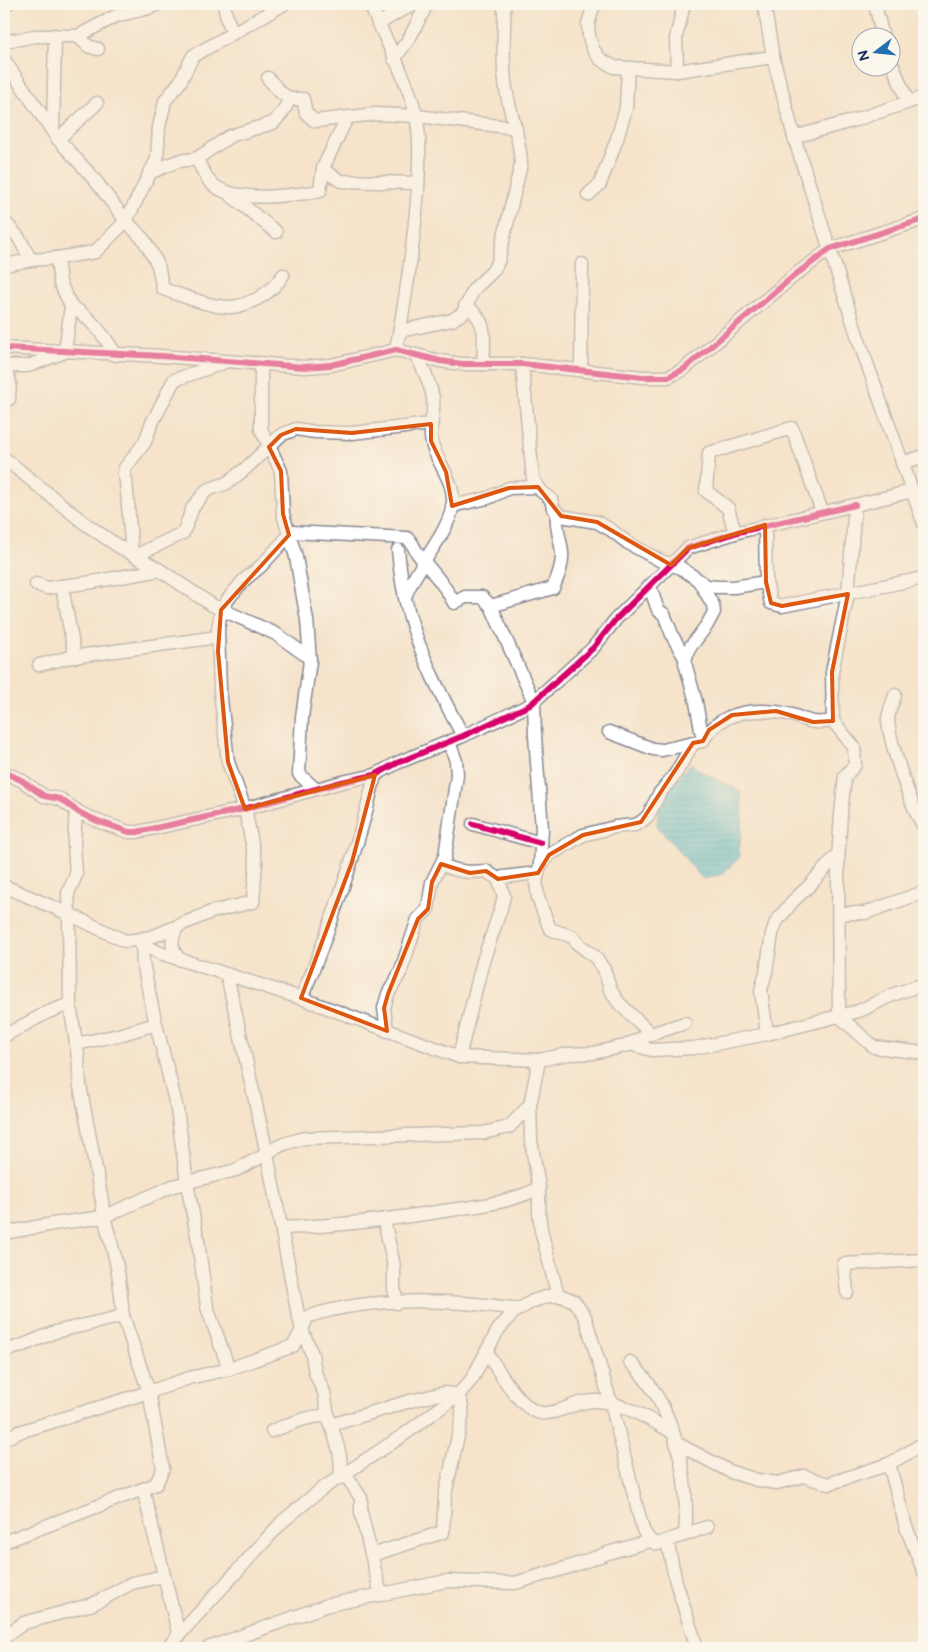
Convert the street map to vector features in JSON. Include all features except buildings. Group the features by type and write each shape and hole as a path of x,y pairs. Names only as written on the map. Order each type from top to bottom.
{"street":[{"path":"4,42 35,36 78,36 116,16 159,4"},
{"path":"224,4 227,19 233,32"},
{"path":"4,265 96,252 126,221 157,159 159,126 165,101 180,82 193,56 284,4"},
{"path":"370,4 416,116 419,145 418,183 409,284 396,350"},
{"path":"378,24 416,4"},
{"path":"394,59 409,39 428,4"},
{"path":"400,331 452,320 463,313 474,289 493,271 498,262 521,164 516,128 505,82 504,4"},
{"path":"594,4 588,24 593,50 600,59 614,67 677,71 773,57"},
{"path":"677,71 676,38 684,4"},
{"path":"764,4 773,57 794,137 858,338 924,524"},
{"path":"875,4 881,28"},
{"path":"54,35 55,136"},
{"path":"78,36 88,46 98,49"},
{"path":"4,60 55,136 95,180 126,221 144,240 158,266 162,289 216,306 231,307 244,305 265,294 277,284 282,276"},
{"path":"588,195 600,184 618,139 626,108 628,69"},
{"path":"268,78 280,92 290,99 303,99 306,113 315,121 376,114 416,116 516,128"},
{"path":"898,78 908,102"},
{"path":"149,173 178,162 196,159 230,136 273,123 282,113 290,99"},
{"path":"794,137 852,121 908,102 923,100"},
{"path":"55,136 97,103"},
{"path":"228,193 265,197 320,191 323,170 328,154 347,118"},
{"path":"196,159 211,183 228,193 276,232"},
{"path":"323,170 341,181 418,183"},
{"path":"4,348 305,367 331,365 396,350 455,363 522,364 643,377 668,376 684,369 795,275 830,249 924,218"},
{"path":"4,221 19,238 31,260"},
{"path":"57,258 60,283 71,306 83,314 103,334 116,355"},
{"path":"581,370 582,264"},
{"path":"65,352 71,306"},
{"path":"466,306 475,311 481,318 484,338 483,364"},
{"path":"9,399 10,382 4,366 28,366 65,352"},
{"path":"405,597 424,560 446,526 452,506 452,492 446,472 435,452 432,441 433,398 427,377 416,355"},
{"path":"133,555 124,475 125,468 144,442 174,380 228,362"},
{"path":"261,363 261,429 281,470 283,514 296,557 308,620 310,661 302,717 299,774 315,789"},
{"path":"522,364 533,479 538,487 551,499 557,514 597,522 612,530 628,543 661,561 681,568 707,586 718,587 766,582"},
{"path":"133,555 183,533 193,507 207,490 227,482 281,435 296,430 352,433 431,424"},
{"path":"734,533 728,508 706,491 709,453 792,428 822,512"},
{"path":"902,463 924,456"},
{"path":"4,458 83,522 221,610 237,615 276,634 307,656 310,661"},
{"path":"452,506 488,498 509,488 538,487"},
{"path":"4,772 21,780 44,796 60,799 76,810 100,822 129,832 147,832 375,775 397,763 463,736 530,705 593,648 616,619 688,548 765,525 912,492"},
{"path":"855,505 848,594 832,672 833,721 854,748 855,765 845,776 838,854 839,1016 874,1047 924,1053"},
{"path":"491,606 553,588 560,572 562,554 556,522 557,514"},
{"path":"765,525 766,582 771,602 782,606 924,578"},
{"path":"139,942 210,912 253,902 256,863 245,809 228,762 220,690 218,637 221,610 243,581 261,566 292,532 408,538 449,592 454,603 465,597 482,597 491,606 534,702 541,804 541,843 536,882 538,898 550,929 573,937 595,957 604,970 610,989 618,1002 651,1034"},
{"path":"398,550 405,597 423,656 463,736"},
{"path":"36,584 47,588 160,570"},
{"path":"685,658 693,643 712,618 714,612 713,605 699,581"},
{"path":"62,586 74,657"},
{"path":"650,586 658,610 664,614 673,637 685,658 698,742"},
{"path":"39,665 74,657 218,637"},
{"path":"895,695 888,718 896,757 918,816 924,826"},
{"path":"498,879 539,869 548,855 583,835 635,825 641,822 648,816 659,794 676,774 698,742 709,730 732,715 745,711 776,711 813,722 833,721"},
{"path":"609,732 653,749 671,749 698,742"},
{"path":"387,1030 384,1008 388,994 400,973 418,919 428,909 432,882 445,856 457,774 456,761 449,742"},
{"path":"301,998 322,950 352,862 375,775"},
{"path":"4,1542 156,1484 163,1469 149,1392 123,1316 118,1271 103,1218 102,1201 80,1086 70,1004 68,893 76,875 74,843 76,810"},
{"path":"473,824 541,843"},
{"path":"767,1034 761,990 776,922 792,901 810,886 838,854"},
{"path":"441,864 453,870 470,873 486,871 498,879 504,896 483,960 459,1057"},
{"path":"4,886 125,941 139,942 160,953 301,998 459,1057 539,1060 568,1054 593,1053 629,1044 651,1034 685,1023"},
{"path":"839,913 864,913 924,892"},
{"path":"177,926 172,938 174,953 179,959"},
{"path":"139,942 156,1024 177,1109 207,1307 229,1369"},
{"path":"227,975 268,1154 290,1278 302,1330 310,1346 318,1379 324,1392 329,1420 341,1453 343,1476 361,1498 361,1512 381,1595"},
{"path":"629,1044 652,1050 694,1048 767,1034 858,1011 892,995 924,984"},
{"path":"4,1036 46,1013 70,1004"},
{"path":"76,1044 119,1035 156,1024"},
{"path":"539,1060 530,1105 531,1140 539,1188 541,1230 558,1296"},
{"path":"509,1127 530,1105"},
{"path":"4,1233 53,1224 103,1218 173,1186 236,1170 280,1146 305,1138 483,1133 509,1127 516,1129 531,1140"},
{"path":"282,1228 322,1227 477,1206 515,1198 539,1188"},
{"path":"384,1220 394,1266 396,1303"},
{"path":"847,1292 844,1264 924,1260"},
{"path":"167,1648 283,1521 300,1506 458,1396 472,1379 498,1330 514,1312 533,1301 550,1296 562,1296 574,1301 585,1317 611,1403 634,1500 643,1530 650,1541 657,1544 708,1527"},
{"path":"4,1439 19,1432 189,1378 229,1369 293,1346 307,1317 329,1309 367,1304 470,1303 519,1309"},
{"path":"4,1351 55,1332 123,1316"},
{"path":"486,1350 500,1373 517,1395 529,1407 540,1413 556,1412 584,1401 611,1403 642,1415 731,1472 757,1480 777,1483 804,1476 828,1484 889,1464 921,1445"},
{"path":"630,1362 651,1385 674,1437 684,1471 686,1502 684,1534"},
{"path":"272,1431 304,1419 329,1420 444,1393 458,1396"},
{"path":"372,1555 443,1532 445,1495 463,1410 458,1396"},
{"path":"889,1464 906,1527 924,1572"},
{"path":"143,1489 179,1636"},
{"path":"208,1648 328,1605 447,1581 515,1583 650,1541"},
{"path":"667,1541 676,1582 698,1648"},
{"path":"4,1637 24,1623 93,1604 132,1583 164,1576"}],"highlighted area":[{"path":"431,424 431,441 446,472 452,506 509,488 538,487 561,516 597,522 671,565 688,548 765,525 766,582 771,603 782,606 848,594 832,672 833,721 813,722 776,711 732,715 709,730 703,741 693,743 641,822 583,835 549,855 538,873 498,879 486,871 470,873 441,864 432,882 428,909 418,919 388,994 384,1008 387,1031 301,998 352,862 375,775 245,809 228,762 218,651 221,610 289,535 283,514 281,471 269,447 281,435 296,429 352,433"}],"water":[{"path":"691,763 708,775 741,792 743,816 740,857 723,874 703,879 657,826 658,803"}],"cycle path":[{"path":"4,348 161,356 305,367 331,365 396,350 440,361 462,364 522,364 643,377 668,377 684,369 795,275 830,249 924,219"},
{"path":"4,772 21,780 44,796 60,799 80,813 129,832 137,832 244,809 342,782 375,775 397,763 463,736 530,705 593,648 616,619 688,548 738,532 855,505"},
{"path":"473,824 541,843"}]}
